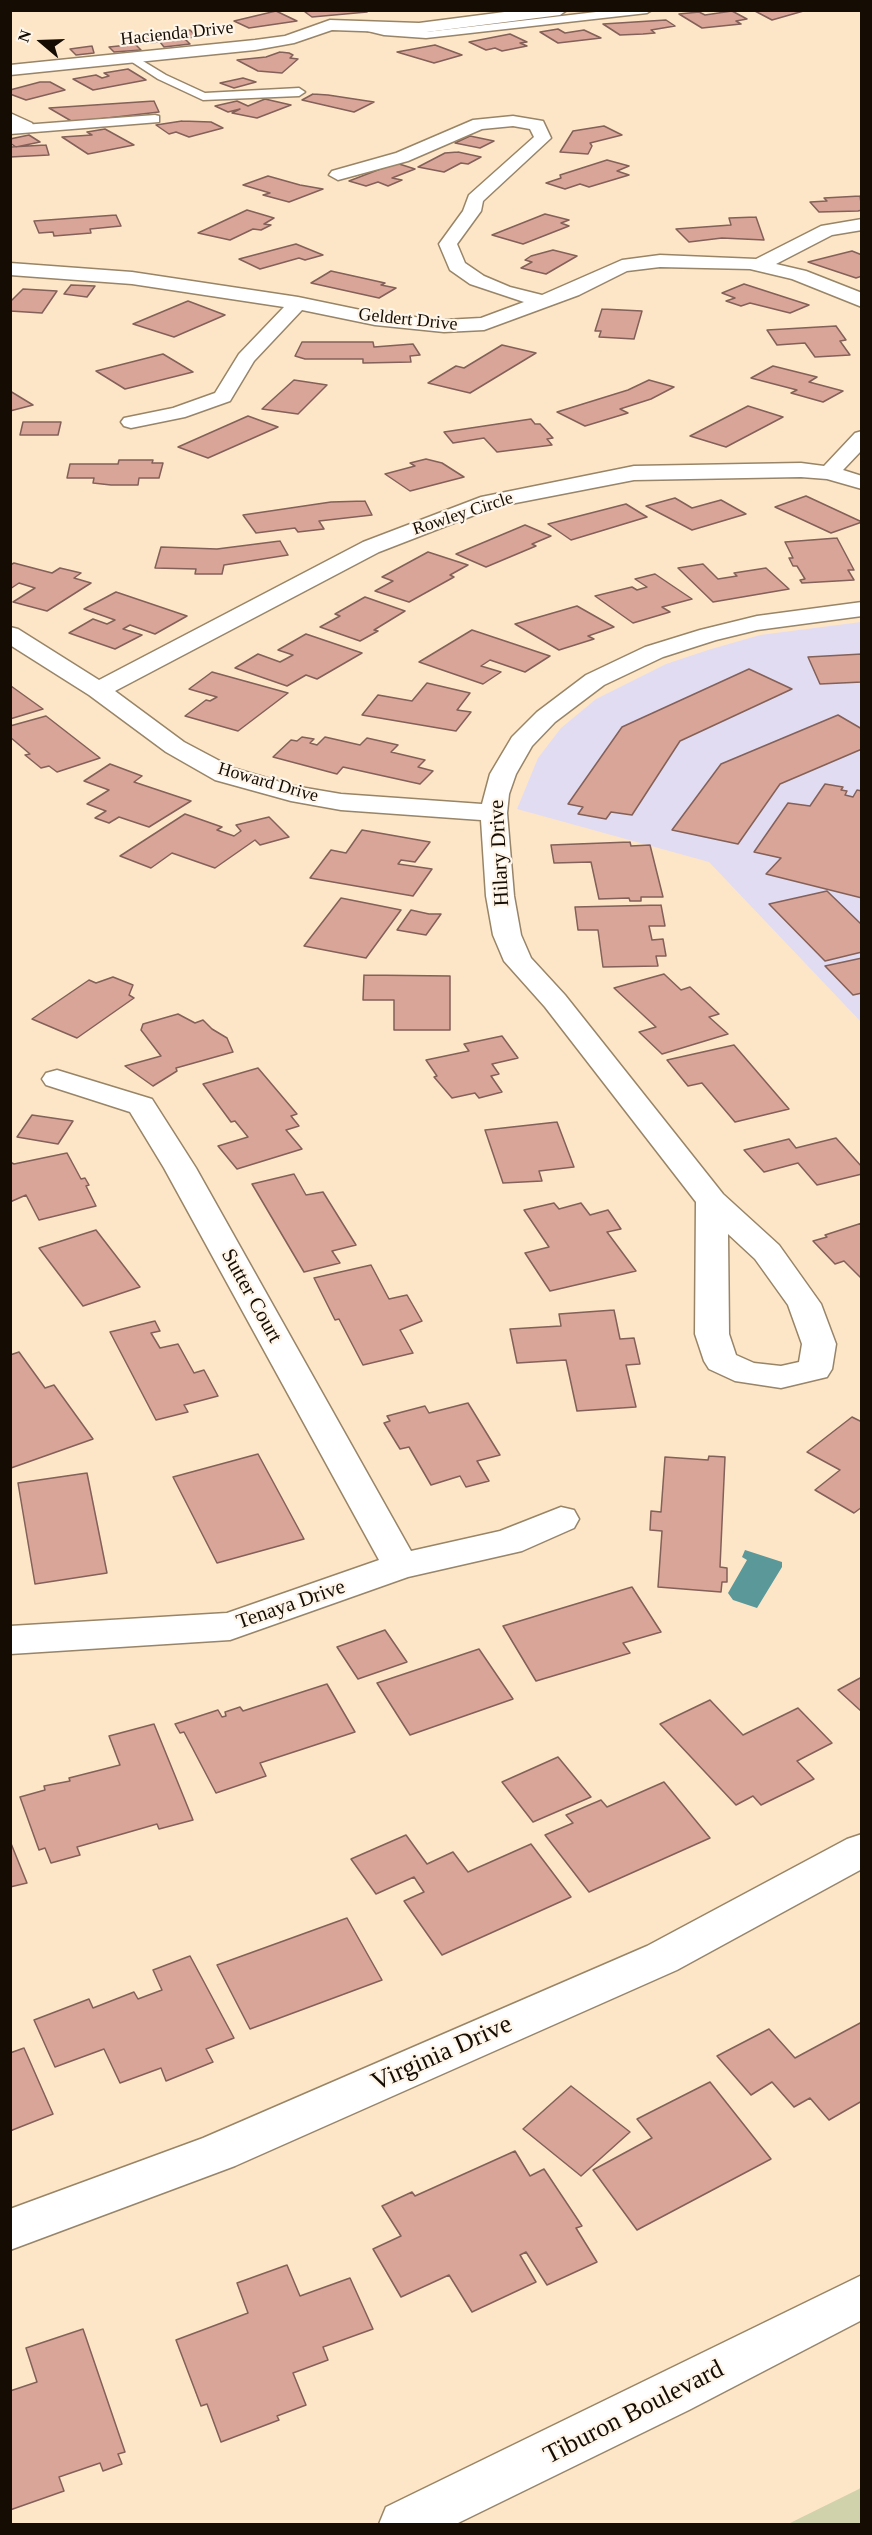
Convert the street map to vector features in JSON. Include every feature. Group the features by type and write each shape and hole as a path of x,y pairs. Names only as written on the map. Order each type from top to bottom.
{"street":[{"name":"Hacienda Drive","path":"10,70 255,45 288,40 330,25 420,28 560,10"},
{"path":"10,118 18,129"},
{"path":"338,175 402,157 479,124 513,121 537,125 543,138 475,199 472,212 448,244 457,266 477,280 503,291 541,301"},
{"path":"759,265 827,230 861,224"},
{"name":"Geldert Drive","path":"10,269 105,274 298,303 375,319 444,326 484,324 511,316 541,301 572,291 622,266 660,261 699,260 759,265 800,275 840,290 861,301"},
{"path":"131,422 178,413 223,397 246,358 298,303"},
{"path":"829,473 861,437"},
{"name":"Rowley Circle","path":"98,690 371,547 489,502 634,473 772,468 829,473 861,483"},
{"name":"Hilary Drive","path":"712,1201 712,1334 721,1361 747,1373 781,1377 815,1368 819,1344 804,1304 767,1251 712,1201 555,1001 518,961 507,935 500,896 494,813 496,794 503,774 521,742 546,717 595,680 654,652 708,635 757,623 861,609"},
{"name":"Howard Drive","path":"10,634 98,690 175,747 224,774 291,793 341,802 494,813"},
{"name":"Sutter Court","path":"57,1079 141,1106 180,1168 401,1566"},
{"name":"Tenaya Drive","path":"10,1640 230,1626 401,1566 508,1542 561,1519"},
{"name":"Virginia Drive","path":"10,2230 219,2152 662,1958 861,1850"},
{"name":"Tiburon Boulevard","path":"404,2524 651,2405 861,2296"}],"lane":[{"path":"343,24 384,33 426,35 647,10"},
{"path":"133,58 175,83 203,96 219,98 300,92"},
{"path":"18,129 155,119"}],"shaded area":[{"path":"861,622 861,1022 709,862 517,809 538,758 561,728 596,699 666,664 708,650 760,635"}],"green space":[{"path":"861,2487 861,2524 788,2524 859,2489"}],"water":[{"path":"745,1550 782,1562 782,1567 757,1608 733,1600 728,1593 747,1560 742,1557"}],"building":[{"path":"364,10 367,12 312,17 305,12"},
{"path":"753,10 807,10 772,20"},
{"path":"276,11 297,21 249,28 234,21"},
{"path":"732,11 747,19 736,21 741,24 702,28 679,14 699,12 705,15"},
{"path":"666,20 675,26 651,30 655,33 643,34 620,35 603,24"},
{"path":"558,29 565,33 584,30 601,38 558,43 540,32"},
{"path":"190,30 197,37 184,38 190,44 164,47 160,42 135,44 141,50 114,52 109,47 128,45 122,38"},
{"path":"510,34 527,42 520,43 527,46 502,51 495,48 486,50 469,42"},
{"path":"435,45 462,55 434,63 397,52"},
{"path":"92,46 94,53 76,55 70,49"},
{"path":"280,52 289,53 293,55 290,58 298,59 282,73 258,71 237,60 266,57"},
{"path":"128,69 146,80 93,90 73,79 96,75 102,78 109,76 104,73"},
{"path":"243,78 256,82 234,88 220,83"},
{"path":"40,82 50,82 65,90 26,100 10,94 10,90"},
{"path":"313,94 374,102 354,112 302,100"},
{"path":"265,99 291,105 257,118 232,113 240,109 228,112 215,106 237,101 248,106"},
{"path":"154,101 159,112 73,122 49,108"},
{"path":"182,121 211,122 223,128 189,137 176,132 169,134 156,125"},
{"path":"604,126 622,135 590,143 592,146 588,154 560,152 573,131"},
{"path":"105,129 134,145 88,154 62,137 92,135 87,132"},
{"path":"29,135 40,142 16,147 10,143 10,139"},
{"path":"470,136 494,141 480,148 455,143"},
{"path":"46,145 49,155 10,157 10,147"},
{"path":"458,152 481,157 468,164 461,163 444,172 418,167 445,153"},
{"path":"607,160 629,166 617,171 629,175 589,187 580,184 565,189 546,183 561,178 560,175"},
{"path":"396,163 415,169 392,178 402,180 388,186 378,182 366,186 349,181"},
{"path":"268,176 323,189 289,202 263,195 270,193 243,185"},
{"path":"860,196 862,210 858,211 819,212 810,202 827,201 824,198"},
{"path":"247,210 274,218 264,224 271,225 261,230 253,229 230,240 198,233"},
{"path":"545,214 569,220 561,223 569,226 523,244 492,235"},
{"path":"116,215 121,226 90,229 91,233 54,236 53,232 39,233 34,221"},
{"path":"756,217 764,240 722,238 689,242 676,229 731,225 729,218"},
{"path":"296,244 323,255 305,260 299,258 260,269 239,259"},
{"path":"553,250 577,256 546,274 521,268 532,262 525,260 531,256"},
{"path":"852,251 862,255 862,276 856,278 808,262"},
{"path":"331,271 385,283 381,285 396,288 379,298 311,283"},
{"path":"744,284 809,305 790,313 750,303 741,306 726,301 735,298 722,293"},
{"path":"71,285 95,286 87,297 64,294"},
{"path":"23,289 57,291 42,313 10,311 10,302"},
{"path":"188,301 225,315 174,337 133,324"},
{"path":"602,309 642,311 634,339 599,337 601,331 595,331"},
{"path":"836,326 846,340 840,341 850,355 815,357 805,343 777,345 767,330"},
{"path":"302,342 373,342 374,347 413,344 420,355 410,356 411,362 363,363 363,359 305,359 295,356"},
{"path":"502,345 536,353 470,393 428,383 456,366 464,368"},
{"path":"163,354 193,372 125,389 96,371"},
{"path":"773,366 817,377 809,382 843,391 823,402 791,393 797,390 751,378"},
{"path":"294,380 327,385 298,414 262,409"},
{"path":"649,380 674,387 651,399 620,409 628,413 585,426 557,412 628,390"},
{"path":"10,391 33,405 10,411"},
{"path":"748,406 783,417 726,447 690,436"},
{"path":"248,416 278,427 208,458 178,447"},
{"path":"531,419 535,424 540,424 553,438 547,439 552,445 497,452 484,438 453,443 444,432"},
{"path":"23,422 61,422 58,435 20,435"},
{"path":"426,459 442,463 464,477 410,491 385,474 415,466 410,463"},
{"path":"119,460 153,460 152,463 163,463 159,478 139,478 138,485 93,483 94,478 67,478 70,464 118,464"},
{"path":"806,496 862,522 831,533 775,507"},
{"path":"675,498 692,508 721,500 746,514 692,530 646,506"},
{"path":"365,501 372,515 319,521 324,529 298,532 295,528 256,533 243,515 331,502"},
{"path":"626,504 647,517 571,540 548,524"},
{"path":"525,525 551,536 532,544 536,546 486,567 456,554"},
{"path":"837,538 854,570 848,570 854,580 802,583 800,580 805,579 797,566 793,566 789,558 793,558 785,542"},
{"path":"280,541 288,555 224,565 222,574 195,574 196,569 155,568 161,547 217,549"},
{"path":"428,552 468,565 450,575 454,577 409,602 375,591 393,581 382,577"},
{"path":"14,563 52,573 60,568 81,573 74,578 91,583 47,611 13,602 35,588 19,583 10,589 10,565"},
{"path":"703,564 718,579 737,576 734,573 766,568 789,589 713,602 678,568"},
{"path":"655,574 692,599 662,607 670,612 633,623 595,596 632,587 637,590 647,587 635,579"},
{"path":"116,592 187,616 155,634 130,625 123,629 142,635 115,649 69,633 93,619 107,624 115,620 84,609"},
{"path":"365,597 405,611 360,641 320,627 340,616 335,614"},
{"path":"577,606 614,627 588,636 594,639 559,650 515,624"},
{"path":"472,630 550,656 525,672 490,660 481,666 501,672 483,684 419,662"},
{"path":"306,634 362,653 317,679 306,675 287,686 235,668 258,654 280,662 293,655 278,650"},
{"path":"862,654 862,682 820,684 808,657"},
{"path":"749,669 792,689 680,741 632,815 611,812 606,819 578,814 583,807 568,804 622,727"},
{"path":"212,672 288,693 238,731 185,716 206,700 210,701 217,697 189,689"},
{"path":"427,683 470,693 457,710 471,712 456,731 362,715 378,695 412,701"},
{"path":"11,686 43,709 10,719"},
{"path":"838,715 862,729 862,749 780,784 738,844 672,830 721,764"},
{"path":"46,716 100,758 57,772 49,766 41,768 25,755 30,754 10,737 10,726"},
{"path":"302,737 314,739 310,743 317,745 325,737 360,745 367,738 398,745 391,752 425,760 418,767 433,771 420,784 343,767 337,774 273,757 291,740 297,741"},
{"path":"110,764 142,776 134,782 191,801 149,827 119,817 109,823 95,818 106,811 87,804 109,790 84,781"},
{"path":"825,784 843,787 841,790 847,791 845,795 853,797 857,790 862,791 862,898 766,874 781,858 754,852 788,803 810,806"},
{"path":"185,814 222,827 217,830 234,836 241,831 236,825 269,817 289,837 260,845 255,840 215,868 172,853 151,868 120,856"},
{"path":"362,830 430,842 415,862 401,860 398,864 432,869 413,896 310,878 331,850 346,853"},
{"path":"630,842 631,846 650,845 663,897 641,897 641,901 630,901 629,898 599,899 591,862 554,863 551,845"},
{"path":"827,891 862,925 862,952 825,961 769,904"},
{"path":"341,898 401,910 366,958 304,946"},
{"path":"661,905 665,926 649,926 652,940 663,939 666,956 656,956 658,966 603,967 598,930 578,930 575,907"},
{"path":"411,910 441,914 426,935 397,930"},
{"path":"862,958 862,993 853,995 825,966"},
{"path":"664,974 681,990 690,987 719,1014 709,1017 728,1034 662,1054 639,1032 656,1027 614,988"},
{"path":"364,975 450,976 450,1030 394,1030 394,1000 363,1000"},
{"path":"113,977 133,985 129,995 134,998 77,1038 32,1019 89,980 96,983"},
{"path":"178,1014 195,1023 203,1020 227,1038 233,1052 176,1068 177,1071 153,1086 125,1066 161,1056 141,1030 143,1024"},
{"path":"502,1036 518,1058 492,1064 499,1074 491,1076 502,1092 479,1098 475,1093 452,1098 434,1077 437,1076 426,1060 469,1051 464,1044"},
{"path":"734,1045 789,1109 735,1122 702,1083 688,1086 667,1060"},
{"path":"258,1068 297,1114 291,1116 299,1126 286,1130 302,1149 237,1169 218,1146 248,1137 235,1121 231,1122 203,1084"},
{"path":"32,1115 73,1121 58,1144 17,1137"},
{"path":"557,1122 574,1167 539,1171 542,1181 503,1183 485,1130"},
{"path":"836,1138 862,1167 862,1174 817,1185 798,1163 764,1172 744,1150 789,1139 796,1148"},
{"path":"67,1153 81,1179 85,1178 89,1185 86,1186 96,1206 39,1220 26,1195 10,1202 10,1162 14,1164"},
{"path":"294,1174 306,1195 323,1192 356,1245 332,1251 340,1263 304,1272 252,1184"},
{"path":"554,1203 559,1209 581,1203 590,1215 608,1210 621,1229 607,1232 636,1271 550,1291 525,1253 549,1247 524,1210"},
{"path":"862,1223 862,1279 844,1261 835,1264 813,1241"},
{"path":"96,1230 140,1287 83,1306 39,1248"},
{"path":"371,1265 389,1299 407,1295 422,1321 400,1330 413,1353 363,1365 339,1319 335,1320 314,1278"},
{"path":"614,1310 620,1339 634,1338 640,1364 626,1365 636,1407 577,1411 566,1360 517,1363 510,1329 561,1326 559,1314"},
{"path":"155,1321 160,1331 151,1333 160,1348 178,1344 194,1373 204,1370 218,1396 184,1405 188,1412 156,1420 110,1332"},
{"path":"19,1352 45,1388 54,1385 93,1439 11,1468 10,1355"},
{"path":"468,1403 500,1455 477,1461 489,1481 466,1487 460,1476 431,1485 409,1447 400,1449 384,1423 390,1421 387,1416 425,1406 429,1413"},
{"path":"852,1417 862,1422 862,1507 854,1513 815,1490 840,1470 807,1452"},
{"path":"258,1454 304,1539 217,1563 173,1477"},
{"path":"709,1456 725,1457 720,1567 727,1568 727,1582 722,1582 721,1592 658,1587 662,1531 650,1530 651,1511 661,1512 665,1457 708,1460"},
{"path":"87,1473 107,1573 35,1584 18,1483"},
{"path":"632,1587 661,1632 623,1643 630,1653 536,1681 503,1626"},
{"path":"385,1630 407,1662 358,1679 337,1647"},
{"path":"479,1649 513,1699 410,1735 377,1683"},
{"path":"862,1677 862,1712 838,1690"},
{"path":"327,1684 355,1732 260,1763 266,1776 216,1793 184,1732 180,1733 175,1724 218,1710 222,1717 226,1716 225,1712 240,1707 243,1711"},
{"path":"710,1700 743,1735 798,1708 832,1743 797,1761 814,1779 761,1805 753,1796 736,1805 660,1724"},
{"path":"154,1724 193,1820 159,1829 157,1824 77,1847 80,1855 51,1863 45,1848 39,1850 20,1797 45,1790 44,1786 70,1781 69,1778 120,1765 109,1736"},
{"path":"558,1757 591,1797 533,1822 502,1782"},
{"path":"664,1782 710,1838 589,1892 545,1835 573,1823 566,1815 601,1800 607,1807"},
{"path":"406,1835 427,1864 453,1852 468,1872 531,1844 571,1897 442,1955 404,1901 424,1892 414,1877 376,1894 351,1859"},
{"path":"10,1841 27,1883 10,1887"},
{"path":"347,1918 382,1980 250,2029 217,1965"},
{"path":"190,1956 234,2038 206,2049 213,2062 166,2081 161,2068 120,2083 104,2049 55,2067 34,2020 89,1999 93,2008 134,1992 138,1999 162,1990 153,1970"},
{"path":"862,2022 862,2101 829,2120 810,2098 794,2107 772,2082 751,2095 717,2056 769,2029 795,2058"},
{"path":"24,2048 53,2114 10,2131 10,2053"},
{"path":"710,2082 771,2159 637,2230 593,2170 652,2138 637,2119"},
{"path":"571,2086 630,2132 581,2176 523,2129"},
{"path":"515,2151 530,2176 544,2169 582,2226 576,2228 597,2262 547,2285 526,2252 520,2255 536,2282 472,2312 449,2275 401,2297 373,2249 401,2236 382,2206 412,2192 415,2196"},
{"path":"287,2265 300,2296 350,2278 373,2329 323,2347 328,2360 293,2373 306,2405 277,2416 279,2420 221,2442 207,2404 201,2406 176,2340 248,2313 237,2283"},
{"path":"83,2329 125,2452 118,2454 122,2464 103,2471 100,2463 59,2477 64,2491 10,2510 10,2391 37,2382 26,2348"}]}
